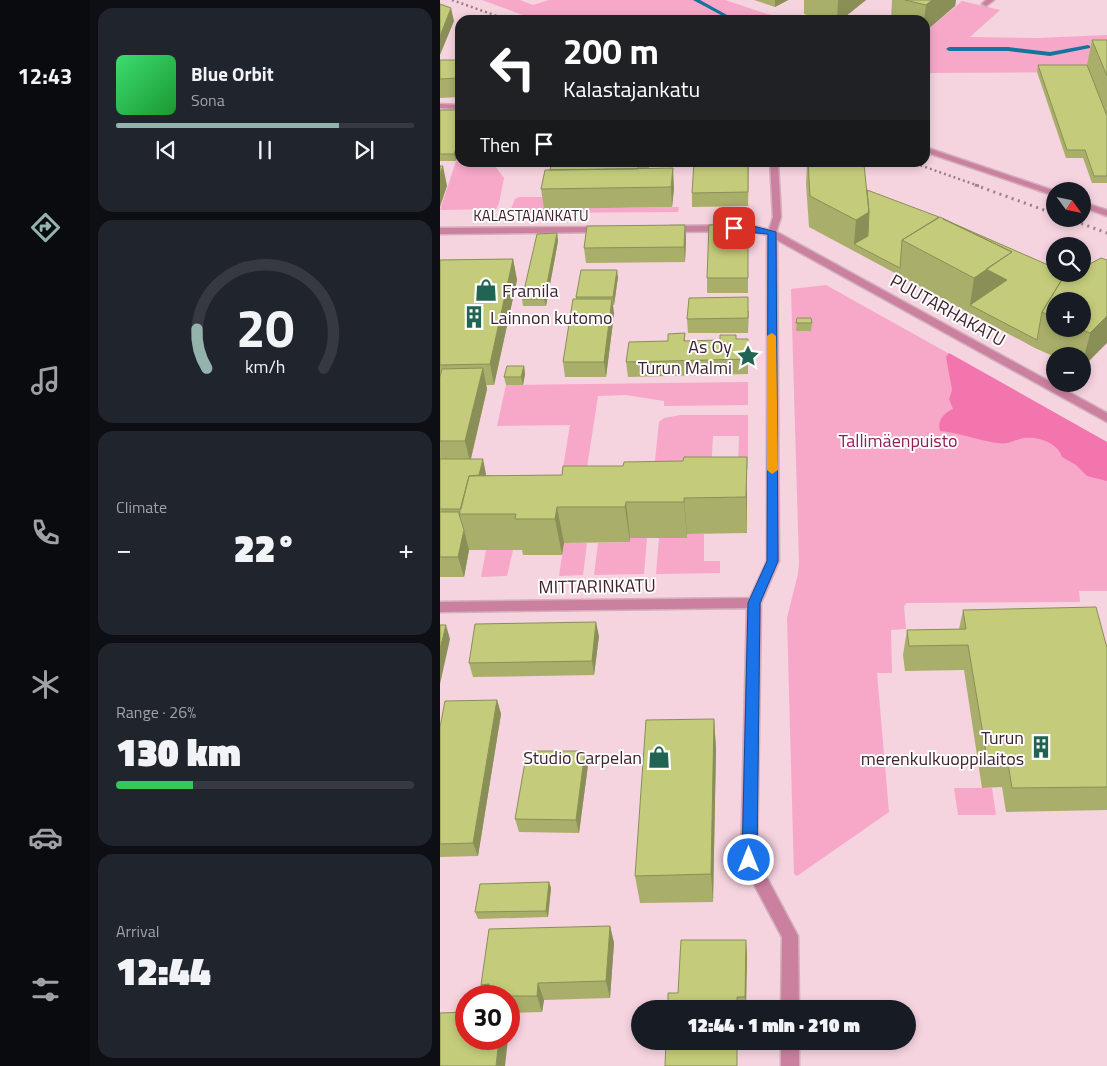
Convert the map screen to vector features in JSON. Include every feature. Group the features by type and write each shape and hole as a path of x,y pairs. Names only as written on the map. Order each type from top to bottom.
{"street":[{"path":"659,229 749,228 772,232 773,561 754,603 749,860 790,936 790,1000"},
{"name":"KALASTAJANKATU","path":"440,231 612,230"},
{"name":"PUUTARHAKATU","path":"772,232 1107,418"},
{"name":"MITTARINKATU","path":"440,607 754,603"},
{"path":"790,1050 790,1066"}],"lane":[{"path":"440,106 455,107"},
{"path":"930,151 1046,191"},
{"path":"772,232 777,217 774,167"},
{"path":"1091,207 1107,213"}],"green space":[{"path":"482,0 520,0 533,5 549,0 725,0 773,15 523,15"},
{"path":"962,1 1000,10 970,37 1039,38 1107,35 1107,72 930,73 930,28"},
{"path":"455,164 455,167 496,167 504,178 496,209 440,210"},
{"path":"519,197 546,197 544,209 679,207 678,212 529,213 530,209 511,209 515,199"},
{"name":"Tallimäenpuisto","path":"826,285 1107,442 1107,591 1079,591 1080,602 907,603 904,606 906,629 891,630 892,673 877,673 889,812 797,876 794,874 787,618 799,563 791,289"},
{"path":"748,382 748,405 664,406 664,401 626,395 598,396 587,467 565,476 562,474 570,425 497,426 506,385"},
{"path":"680,415 748,415 748,469 721,470 738,466 739,436 713,436 711,470 654,470 659,422 664,418"},
{"path":"687,534 704,534 704,561 720,561 720,573 656,574 659,538 686,538"},
{"path":"630,538 647,538 644,574 594,575 598,543 629,542"},
{"path":"564,543 587,543 583,575 559,576"},
{"path":"486,550 513,550 507,576 481,577"},
{"path":"954,788 992,788 996,815 958,815"}],"shaded area":[{"path":"949,353 1107,442 1107,481 1087,476 1076,465 1062,457 1052,444 1041,439 1024,438 1001,443 940,431 939,427 942,417 953,409 949,399 952,390 946,357"}],"building":[{"path":"905,0 932,0 926,5"},
{"path":"440,4 451,8 440,36"},
{"path":"1092,40 1107,40 1107,76"},
{"path":"440,60 455,60 455,78 440,79"},
{"path":"1038,65 1087,65 1107,116 1107,176 1094,176 1085,150 1067,150"},
{"path":"440,110 455,110 455,151 454,154 440,154"},
{"path":"551,167 638,167 638,169 550,170"},
{"path":"694,167 748,167 748,192 692,193"},
{"path":"808,167 864,167 869,212 856,220 810,196"},
{"path":"673,168 671,187 541,189 545,170"},
{"path":"867,190 939,217 902,240 900,268 854,244 868,236 869,212"},
{"path":"940,217 1012,252 974,278 902,240"},
{"path":"943,219 1046,264 1046,282 1060,282 1054,292 1046,292 1046,305 1042,312 1037,340 970,305 1007,280 986,269 1012,252"},
{"path":"685,225 684,247 584,248 587,226"},
{"path":"709,225 748,225 748,278 707,278"},
{"path":"557,233 544,299 522,299 537,234"},
{"path":"1101,258 1107,260 1107,316 1091,332 1091,292 1054,292 1060,282 1091,282 1091,263"},
{"name":"Lainnon kutomo","path":"513,259 490,364 440,365 440,260"},
{"path":"581,270 617,270 613,297 576,297"},
{"path":"748,297 748,318 687,319 689,298"},
{"path":"573,299 612,299 604,362 563,362"},
{"path":"1046,305 1046,314 1042,312"},
{"path":"797,318 811,318 812,323 796,323"},
{"path":"685,333 684,341 720,340 720,335 736,335 736,339 748,339 748,359 626,362 629,342 668,341 668,334"},
{"path":"507,366 524,366 521,377 504,377"},
{"path":"483,368 465,441 440,441 440,377 442,369"},
{"path":"684,457 747,457 746,497 684,498 684,502 626,502 625,507 557,507 555,519 515,519 516,514 459,514 469,476 562,475 563,466 623,466 624,462 683,461"},
{"path":"440,459 483,459 479,475 469,476 461,509 440,509"},
{"path":"440,512 460,512 464,530 458,557 440,557"},
{"name":"Turun merenkulkuoppilaitos","path":"1096,607 1107,648 1107,787 1012,788 1008,763 988,764 968,645 909,646 907,630 966,629 963,610"},
{"path":"596,622 592,661 469,663 475,624"},
{"path":"440,625 446,625 440,649"},
{"path":"497,700 473,843 440,844 440,727 445,701"},
{"path":"714,719 711,874 635,876 646,720"},
{"path":"527,751 585,751 576,820 515,819"},
{"path":"549,882 546,911 475,912 480,884"},
{"path":"610,926 606,981 538,983 537,996 520,996 520,985 481,985 489,929"},
{"path":"681,940 746,940 745,997 737,997 737,1000 668,1000 668,993 678,993"},
{"path":"455,1012 455,1050 498,1050 496,1066 440,1066 440,1013"},
{"path":"666,1050 737,1050 737,1066 665,1066"}],"waterway":[{"path":"696,0 724,15"},
{"path":"949,49 1008,49 1050,54 1088,47"}],"railway":[{"path":"452,0 494,15"},
{"path":"925,167 979,186"},
{"path":"975,185 1046,211"},
{"path":"1091,227 1107,233"}],"slow traffic":[{"path":"772,336 772,470"}],"place":[{"name":"Framila","path":"486,290"},
{"name":"Lainnon kutomo","path":"474,317"},
{"name":"As Oy Turun Malmi","path":"748,356"},
{"name":"Turun merenkulkuoppilaitos","path":"1041,747"},
{"name":"Studio Carpelan","path":"659,757"}],"route":[{"path":"734,228 749,228 772,232 773,561 754,603 750,716 749,860"}]}
